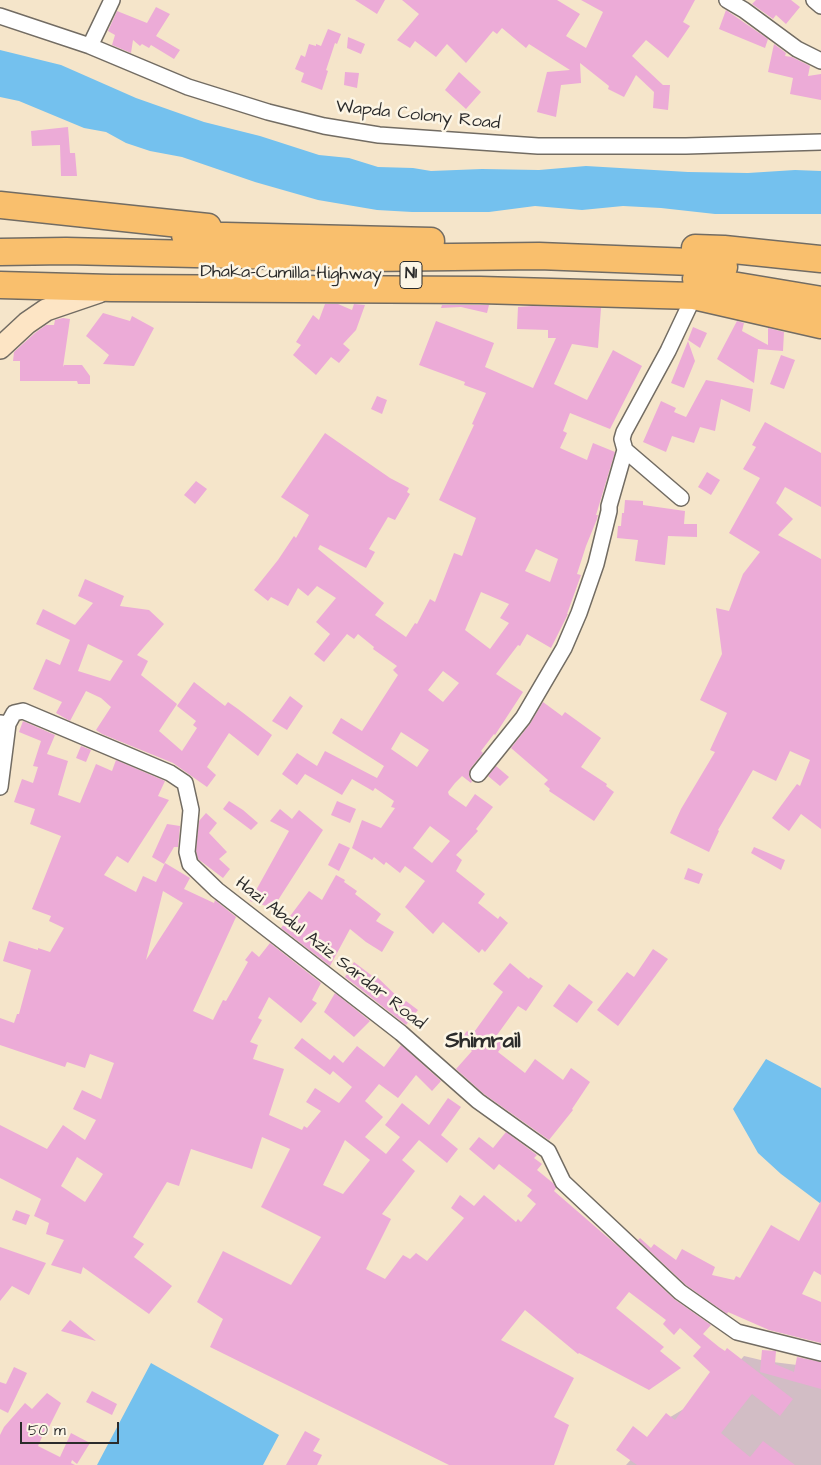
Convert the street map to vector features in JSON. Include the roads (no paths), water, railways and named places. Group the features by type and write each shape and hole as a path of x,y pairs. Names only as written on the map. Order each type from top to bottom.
{"highway":[{"path":"0,205 164,222 263,236"},
{"path":"0,236 263,236 724,249 821,259"},
{"name":"Dhaka–Cumilla Highway","path":"0,252 104,252 366,258 539,256 692,262 821,282"},
{"name":"Dhaka–Cumilla Highway","path":"0,270 690,278 821,300"},
{"path":"0,285 111,288 480,290 694,296 821,325"}],"street":[{"path":"90,46 112,0"},
{"path":"727,0 744,10 797,49 821,61"},
{"path":"814,0 821,6"},
{"name":"Wapda Colony Road","path":"0,16 90,46 188,87 268,112 324,126 380,135 538,146 686,146 821,142"},
{"path":"0,348 27,323 46,310 111,288"},
{"path":"478,774 523,718 564,648 579,613 596,564 608,506 625,450 622,439 624,432 668,352 694,296"},
{"path":"625,450 681,498"},
{"name":"Hazi Abdul Aziz Sardar Road","path":"7,720 22,710 170,772 185,783 190,810 187,852 190,864 217,890 401,1033 478,1101 548,1150 563,1182 680,1292 737,1332 821,1354"},
{"path":"0,787 7,720"}],"water":[{"path":"0,50 61,65 136,98 204,122 260,136 319,155 349,158 378,167 413,168 431,171 482,169 539,170 586,166 688,172 821,171 821,214 715,214 623,206 582,210 535,206 489,212 412,212 377,210 318,200 255,182 182,157 150,151 126,143 106,132 84,128 19,101 0,97"},
{"path":"766,1059 821,1088 821,1204 781,1174 758,1153 733,1109"},
{"path":"151,1363 279,1435 263,1465 97,1465"}],"district":[{"name":"Shimrail","path":"483,1042"}]}
